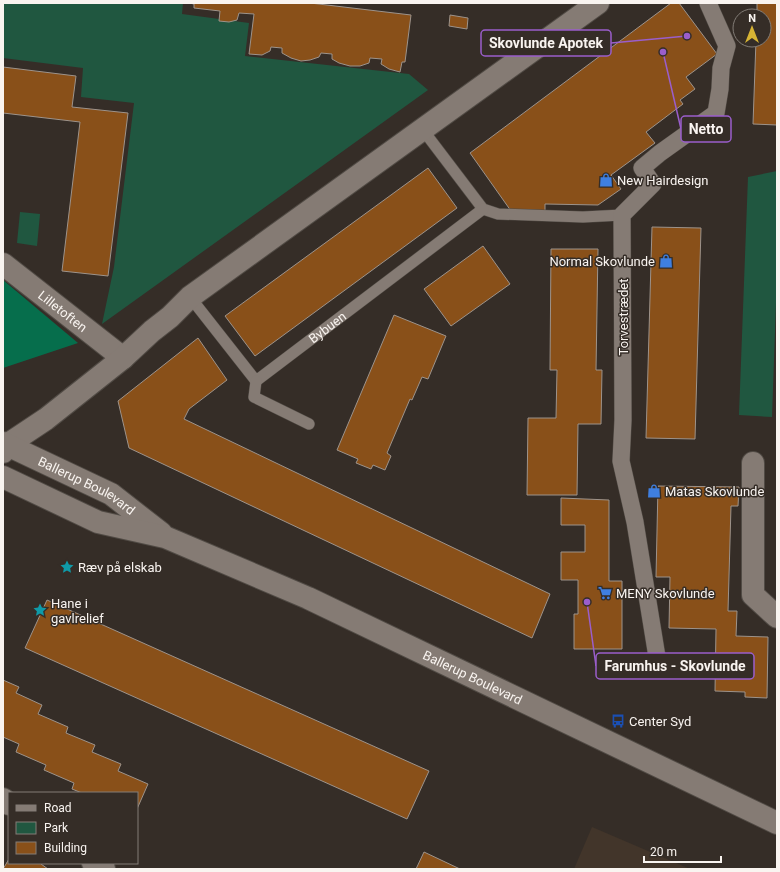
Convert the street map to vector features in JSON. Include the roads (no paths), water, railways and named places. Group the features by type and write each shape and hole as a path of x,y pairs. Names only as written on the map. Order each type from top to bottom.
{"street":[{"path":"4,447 46,419 123,358 152,331 170,317 190,297 598,3"},
{"path":"622,215 653,184 642,168 660,153 716,113 720,89 721,68 727,46 708,3"},
{"name":"Torvestrædet","path":"622,215 623,420 621,461 636,529 658,663"},
{"name":"Lilletoften","path":"3,264 123,358"},
{"name":"Ballerup Boulevard","path":"4,447 111,494 165,536"},
{"path":"753,463 752,595 777,617"},
{"name":"Ballerup Boulevard","path":"3,477 98,522 165,536 308,598 777,823"},
{"path":"94,864 104,869"}],"lane":[{"path":"423,130 483,209 498,214 583,217 622,215"},
{"name":"Bybuen","path":"256,381 483,209"},
{"path":"190,297 256,381 254,398 309,424"}],"place":[{"name":"Skovlunde Apotek","path":"687,36"},
{"name":"Netto","path":"663,52"},
{"name":"New Hairdesign","path":"606,180"},
{"name":"Normal Skovlunde","path":"666,261"},
{"name":"Matas Skovlunde","path":"654,491"},
{"name":"Ræv på elskab","path":"67,567"},
{"name":"MENY Skovlunde","path":"605,593"},
{"name":"Farumhus - Skovlunde","path":"587,602"},
{"name":"Hane i gavlrelief","path":"40,610"},
{"name":"Center Syd","path":"618,721"}]}
